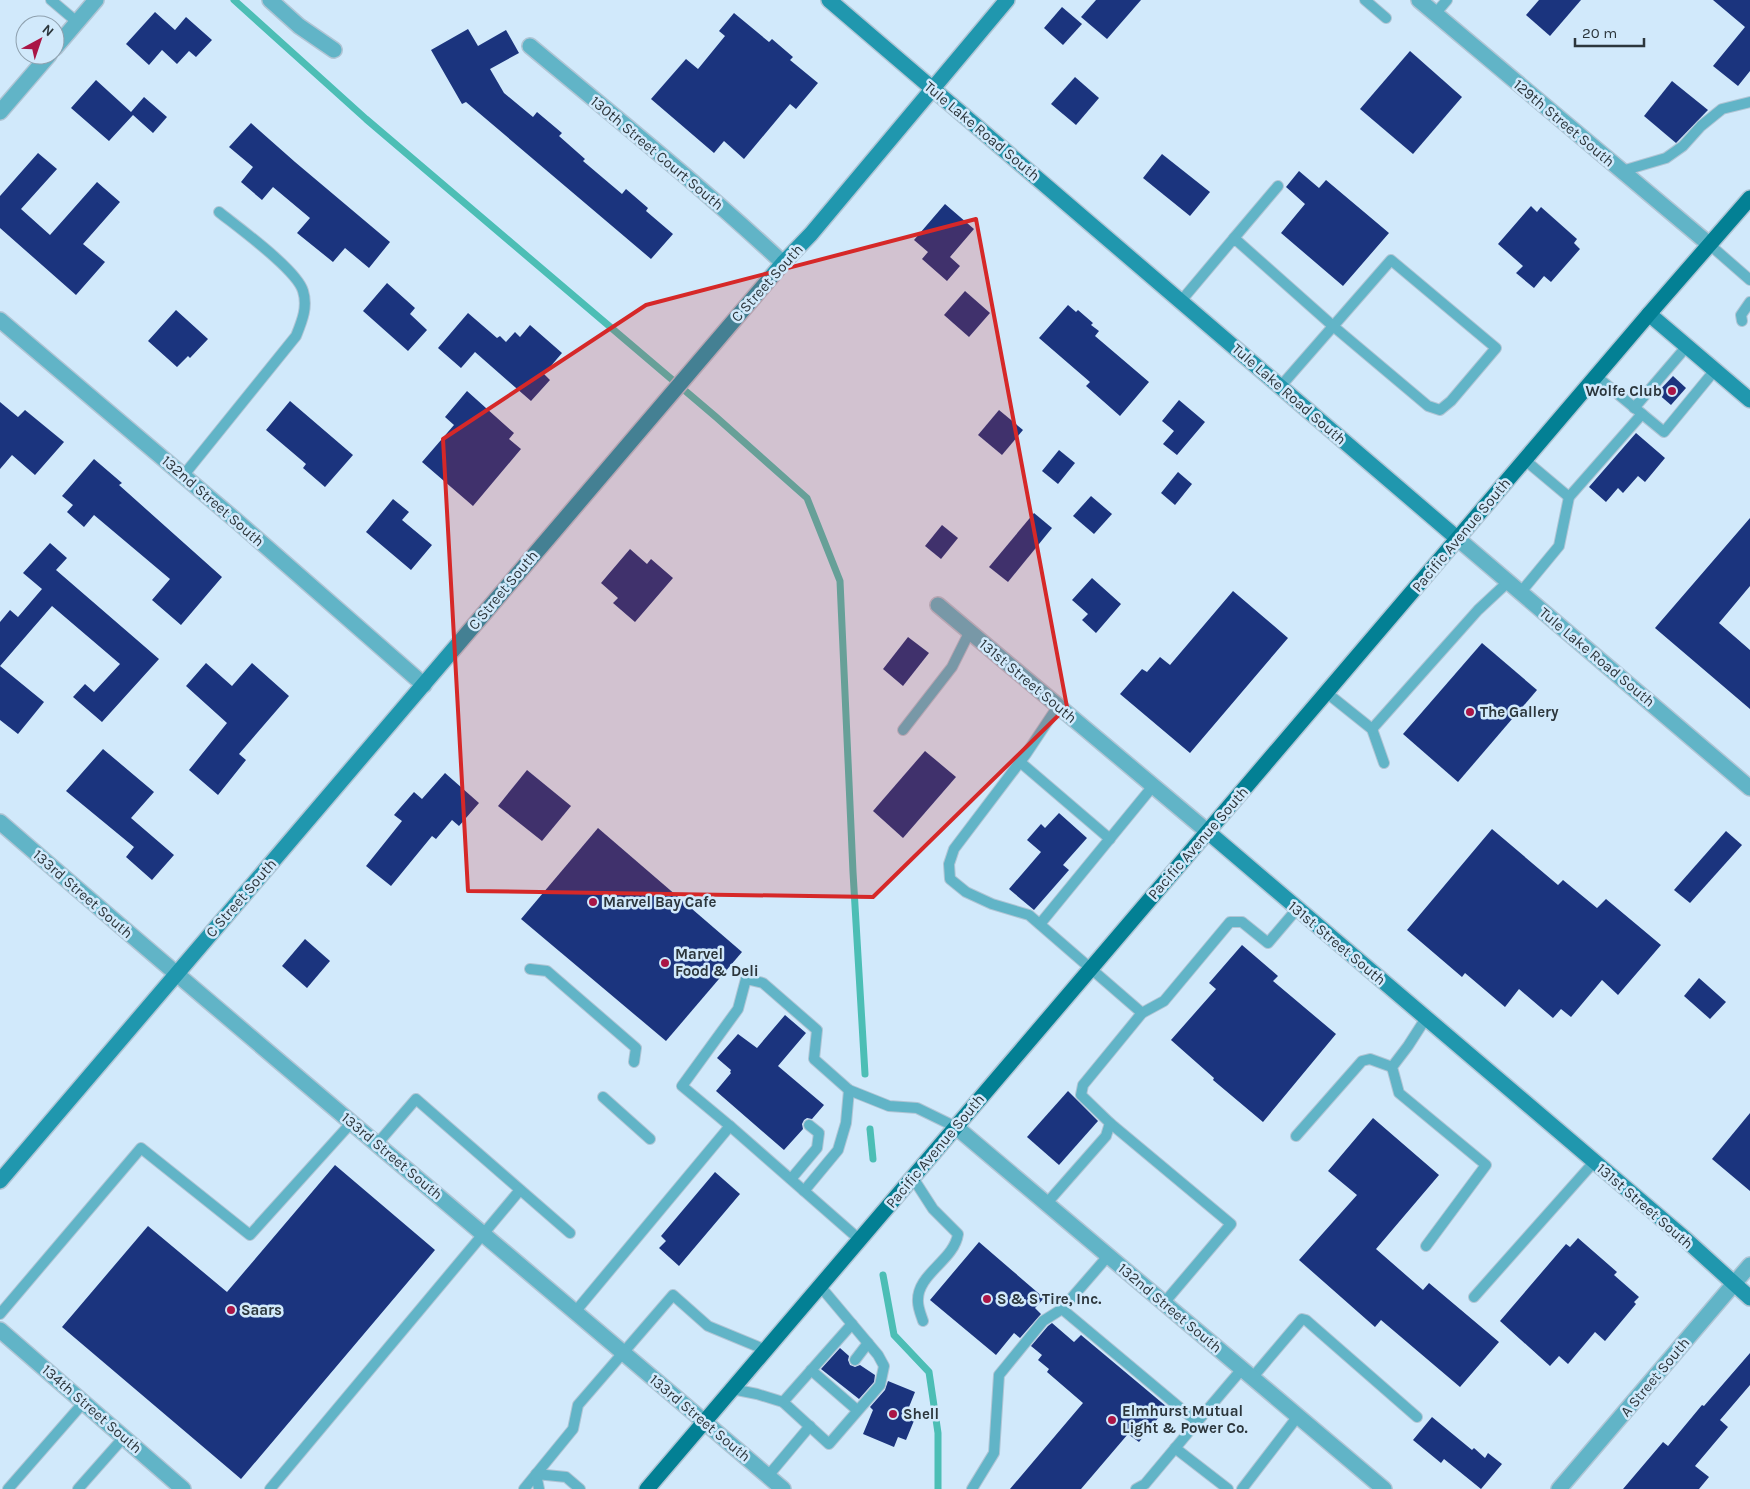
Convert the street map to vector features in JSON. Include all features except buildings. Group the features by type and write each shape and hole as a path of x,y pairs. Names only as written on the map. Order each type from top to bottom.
{"main road":[{"name":"Pacific Avenue South","path":"647,1489 1750,198"}],"street":[{"path":"65,36 96,0"},
{"path":"270,0 298,26 334,50"},
{"name":"Tule Lake Road South","path":"829,0 1750,788"},
{"name":"C Street South","path":"0,1181 783,263 811,234 1007,0"},
{"name":"129th Street South","path":"1419,0 1710,245"},
{"name":"130th Street Court South","path":"530,46 666,160 783,263"},
{"path":"0,112 40,65"},
{"path":"1649,314 1750,400"},
{"name":"132nd Street South","path":"0,320 184,476 424,685"},
{"name":"131st Street South","path":"938,605 1208,832 1683,1237 1750,1298"},
{"name":"133rd Street South","path":"0,822 175,974 783,1489"},
{"name":"132nd Street South","path":"956,1127 1384,1489"},
{"name":"A Street South","path":"1559,1489 1750,1265"},
{"name":"134th Street South","path":"0,1330 84,1402 179,1488"}],"lane":[{"path":"51,0 77,22"},
{"path":"1365,0 1386,18"},
{"path":"1435,14 1448,0"},
{"path":"1622,171 1666,158 1683,146 1701,126 1722,109 1750,102"},
{"path":"1181,301 1278,186"},
{"path":"184,476 296,336 305,315 303,291 291,271 219,212"},
{"path":"1234,238 1333,326 1428,406 1440,410 1451,401 1496,348 1391,260 1333,326 1280,387"},
{"path":"1710,245 1750,280"},
{"path":"1742,321 1741,315 1750,302"},
{"path":"1521,592 1559,546 1569,497 1687,346"},
{"path":"1596,376 1664,432 1715,370"},
{"path":"1525,460 1569,497"},
{"path":"1372,729 1478,610 1508,582"},
{"path":"903,730 952,667 970,632"},
{"path":"1327,693 1372,729 1384,762"},
{"path":"1058,706 1020,762 954,850 949,864 950,879 966,892 992,904 1029,915 1142,1014"},
{"path":"1020,762 1110,839"},
{"path":"1040,924 1153,786"},
{"path":"1164,1303 1231,1224 1110,1122 1081,1095 1083,1085 1142,1014 1164,1001 1230,922 1242,922 1268,943 1298,909"},
{"path":"530,969 547,972 636,1048 634,1062"},
{"path":"860,1240 682,1086 738,1009 746,980 763,983 817,1030 814,1059 849,1090 889,1106 917,1108 956,1127"},
{"path":"1392,1067 1426,1018"},
{"path":"1296,1136 1362,1061 1370,1059 1392,1067"},
{"path":"1392,1067 1399,1092 1486,1165 1426,1246"},
{"path":"804,1191 838,1150 846,1123 849,1090"},
{"path":"603,1097 650,1139"},
{"path":"377,1144 416,1099 570,1233"},
{"path":"0,1314 141,1148 250,1235 352,1122"},
{"path":"1047,1204 1106,1136 1110,1122"},
{"path":"791,1179 817,1148 818,1133 810,1125"},
{"path":"575,1312 730,1126"},
{"path":"1474,1297 1594,1162"},
{"path":"913,1178 933,1209 958,1234 957,1241 951,1251 922,1285 917,1301 922,1322"},
{"path":"270,1489 520,1190"},
{"path":"972,1489 994,1453 999,1375 1043,1321 1062,1309 1108,1256"},
{"path":"732,1389 758,1394 783,1402 829,1444 880,1385 884,1366 878,1355 820,1286"},
{"path":"524,1489 573,1430 578,1405 673,1295 708,1326 766,1350"},
{"path":"1062,1309 1197,1422"},
{"path":"1136,1489 1145,1484 1197,1422 1302,1319 1306,1320 1417,1417"},
{"path":"783,1402 852,1324"},
{"path":"855,1360 868,1343"},
{"path":"811,1370 835,1385 857,1410"},
{"path":"8,1489 84,1402"},
{"path":"1242,1489 1298,1416"},
{"path":"768,1476 810,1426"},
{"path":"78,1489 124,1438"},
{"path":"1176,1448 1228,1489"},
{"path":"536,1474 540,1489"},
{"path":"536,1474 566,1477 580,1489"}],"highlighted area":[{"path":"976,219 1067,707 873,897 468,891 443,439 646,305"}],"waterway":[{"path":"234,0 366,119 716,417 807,498 840,581 853,872 865,1074"},
{"path":"870,1129 873,1159"},
{"path":"883,1275 894,1335 929,1372 938,1433 938,1489"}],"place":[{"name":"Wolfe Club","path":"1672,391"},
{"name":"The Gallery","path":"1470,712"},
{"name":"Marvel Bay Cafe","path":"593,902"},
{"name":"Marvel Food & Deli","path":"665,963"},
{"name":"S & S Tire, Inc.","path":"987,1299"},
{"name":"Saars","path":"231,1310"},
{"name":"Shell","path":"893,1414"},
{"name":"Elmhurst Mutual Light & Power Co.","path":"1112,1420"}]}
